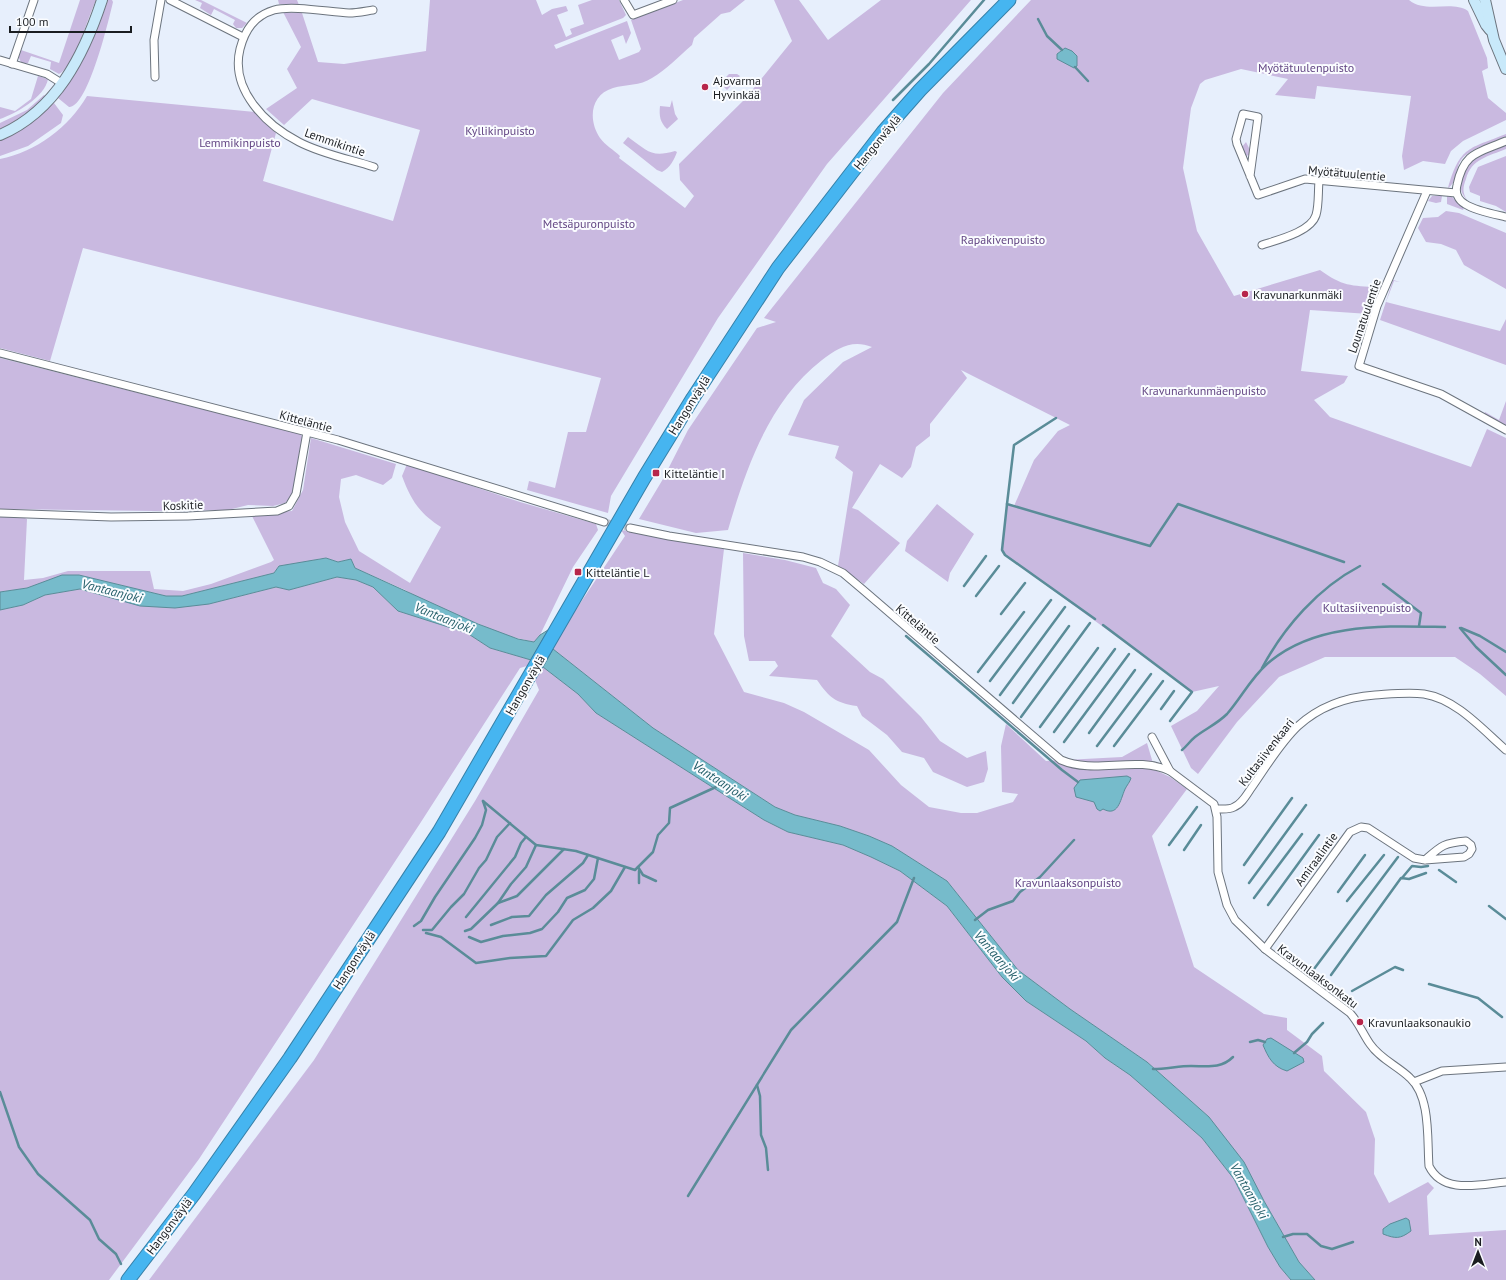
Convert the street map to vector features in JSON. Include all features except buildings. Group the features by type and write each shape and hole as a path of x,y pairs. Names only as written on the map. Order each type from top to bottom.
{"highway":[{"name":"Hangonväylä","path":"920,90 930,74 996,0"},
{"name":"Hangonväylä","path":"128,1280 194,1194 290,1058 439,832 688,404 778,268 883,132 920,90 1009,0"}],"street":[{"path":"12,64 34,0"},
{"path":"0,135 35,113 63,84 89,36 102,0"},
{"path":"155,77 154,40 162,0"},
{"path":"170,0 243,37 250,25 258,16 275,10 291,9 352,13 373,10"},
{"path":"624,0 633,15 673,0"},
{"path":"1474,0 1486,25 1492,31"},
{"path":"1484,0 1492,31 1506,69"},
{"name":"Lemmikintie","path":"243,37 239,55 240,76 246,95 266,119 299,142 321,151 374,166"},
{"path":"0,60 47,74 63,84"},
{"name":"Myötätuulentie","path":"1250,176 1258,116 1243,114 1236,139 1237,144 1250,176 1258,195 1300,180 1456,193"},
{"path":"1506,141 1477,153 1466,160 1461,169 1456,193 1465,204 1492,214 1506,217"},
{"path":"1262,245 1306,228 1313,222 1316,216 1319,181"},
{"name":"Lounatuulentie","path":"1427,191 1377,306 1359,366 1441,394 1506,430"},
{"path":"1492,214 1506,222"},
{"name":"Kitteläntie","path":"0,353 307,432 416,463 604,522"},
{"name":"Koskitie","path":"0,513 111,517 180,516 277,511 289,506 296,494 307,432"},
{"name":"Kitteläntie","path":"630,528 669,536 803,557 830,567 843,573 1060,760 1073,765 1098,766 1148,764 1160,766 1170,771"},
{"name":"Kultasiivenkaari","path":"1216,809 1227,810 1239,804 1297,727 1326,706 1356,696 1402,693 1421,694 1436,697 1454,706 1506,750"},
{"path":"1152,737 1170,771 1208,798 1216,809"},
{"name":"Kravunlaaksonkatu","path":"1216,809 1218,872 1227,905 1243,929 1264,949 1350,1013 1356,1020 1370,1045 1414,1082 1425,1109 1430,1166 1432,1173 1445,1183 1456,1185 1506,1182"},
{"name":"Amiraalintie","path":"1264,949 1350,832 1361,827 1368,828 1414,858 1425,860 1464,857 1469,854 1472,849 1471,845 1466,841 1442,845 1425,860"},
{"path":"1414,1082 1442,1072 1506,1067"}],"green space":[{"path":"80,0 96,0 80,41 65,70 59,74 50,69 51,62 31,56 28,63 23,64 19,57 21,50 59,63"},
{"path":"108,0 112,0 113,2 97,61 83,93 76,103 69,107 58,98 81,63"},
{"path":"195,0 201,0 247,23 242,28 236,28 233,24 235,20 214,9 211,15 200,8 202,3"},
{"path":"278,0 297,0 299,5 279,4"},
{"path":"430,0 536,0 542,15 552,9 566,6 568,11 557,15 566,37 572,34 570,29 584,24 578,5 592,0 619,0 626,15 623,18 554,45 556,49 627,21 631,33 626,44 623,35 611,40 619,60 639,52 641,49 631,20 683,0 745,0 730,12 721,14 694,38 692,45 657,75 647,81 605,91 596,102 593,109 594,124 602,141 620,156 619,158 685,208 694,196 680,180 679,164 745,99 792,41 774,0 799,0 828,40 881,0 971,0 827,164 718,318 611,496 608,513 527,490 529,481 555,488 568,432 586,432 601,378 83,248 50,361 0,348 0,159 26,151 39,144 61,128 71,118 87,96 255,112 276,133 263,181 393,221 420,130 312,99 284,125 266,109 297,88 287,69 301,47 283,12 302,13 318,62 344,64 426,51"},
{"path":"1031,0 1409,0 1423,6 1454,7 1462,8 1468,11 1487,58 1488,68 1482,71 1488,98 1506,113 1506,120 1463,141 1451,151 1445,164 1423,161 1404,170 1402,156 1411,96 1317,86 1315,99 1275,95 1288,79 1241,69 1205,80 1200,84 1191,108 1183,168 1197,231 1234,296 1320,270 1347,284 1378,287 1369,314 1310,310 1301,371 1348,376 1344,383 1314,400 1330,417 1471,467 1487,429 1506,438 1506,696 1480,674 1455,657 1325,657 1279,677 1237,722 1198,774 1191,768 1171,726 1197,711 1219,686 1192,692 1005,555 1002,550 1007,504 1014,506 1034,460 1058,431 1070,425 961,370 967,378 930,424 930,436 916,447 911,467 902,478 880,464 852,508 858,510 900,543 864,584 838,566 853,472 835,458 839,446 788,435 804,400 843,362 872,347 865,345 852,344 834,352 822,360 803,377 787,395 762,437 743,483 728,530 696,533 639,519 663,479 688,430 757,328 776,322 764,318 943,93"},
{"path":"729,74 737,74 740,76 727,90 720,83"},
{"path":"38,76 48,79 46,86 41,92 21,109 0,119 0,107 15,111 31,99"},
{"path":"44,95 46,97 30,111 0,129 0,123 27,110"},
{"path":"672,100 675,114 678,119 667,129 660,119 660,106 670,107"},
{"path":"54,103 63,115 61,123 28,146 0,156 0,140 24,127"},
{"path":"1506,134 1506,137 1482,146 1465,156 1459,164 1453,183 1448,188 1452,174 1462,156 1483,143"},
{"path":"628,137 650,152 660,154 675,151 677,152 675,158 662,172 657,170 623,143"},
{"path":"1246,142 1250,150 1249,155 1246,156 1242,147"},
{"path":"1506,145 1506,149 1482,159 1468,172 1464,187 1464,194 1467,200 1461,190 1463,175 1466,168 1477,158"},
{"path":"1506,156 1506,212 1496,206 1480,201 1480,196 1470,192 1469,187 1478,167"},
{"path":"1432,196 1442,196 1441,202 1436,203 1428,201"},
{"path":"1447,196 1452,197 1464,208 1463,210 1447,204"},
{"path":"1446,211 1459,213 1506,233 1506,289 1464,265 1456,250 1441,244 1426,242 1418,228 1423,218 1438,217"},
{"path":"1393,280 1400,282 1394,281 1386,302 1500,331 1506,319 1506,365 1380,320"},
{"path":"0,358 301,434 302,437 292,496 285,503 273,506 248,505 228,510 155,511 0,509"},
{"path":"1506,401 1506,426 1484,415 1485,412 1499,420"},
{"path":"311,438 396,464 392,478 383,485 356,475 341,479 339,497 345,522 359,551 410,583 441,527 421,511 412,499 402,476 407,464 520,502 596,524 598,530 573,567 540,635 534,642 504,635 417,597 405,590 355,568 351,559 338,562 326,558 304,563 279,566 274,573 182,596 166,596 79,575 27,588 0,592 0,516 20,516 27,519 24,580 43,578 68,571 150,571 154,589 183,591 211,584 271,562 274,560 251,514 292,511 303,490"},
{"path":"937,504 974,534 950,573 948,582 905,551 907,541"},
{"name":"Kravunlaaksonpuisto","path":"621,530 724,549 714,634 744,692 784,703 804,712 869,750 901,785 929,807 961,813 977,813 1013,802 1018,794 1002,792 1001,746 1006,724 1046,761 1122,757 1147,743 1155,770 1170,777 1187,789 1152,836 1194,967 1264,1014 1287,1018 1287,1030 1322,1056 1324,1071 1366,1112 1375,1139 1374,1174 1389,1203 1428,1182 1434,1188 1427,1196 1429,1235 1506,1230 1506,1280 1315,1280 1299,1262 1264,1201 1209,1117 1147,1062 1070,1009 1018,970 947,881 892,846 869,836 840,826 795,815 775,807 653,728 553,649 567,623 625,536"},
{"path":"743,553 785,560 816,568 823,583 836,589 850,605 831,636 870,672 883,679 921,717 940,741 967,758 986,751 988,769 984,782 967,787 933,772 924,758 902,752 887,735 862,716 857,706 843,703 833,698 825,691 817,680 769,676 778,666 775,661 749,661 744,636"},
{"path":"337,577 356,580 373,587 398,611 467,633 490,648 531,660 527,666 520,668 421,822 199,1159 109,1280 0,1280 0,610 23,605 45,595 80,589 106,596 209,604 276,587 289,590"},
{"path":"543,667 578,694 596,713 764,820 788,832 843,845 871,857 900,871 947,906 1002,977 1026,1001 1086,1041 1105,1058 1130,1075 1202,1138 1234,1179 1268,1247 1280,1267 1291,1280 149,1280 314,1060 475,801 539,690 535,680"}],"water":[{"path":"1065,48 1072,51 1077,56 1077,66 1074,68 1057,59 1057,54"},
{"name":"Vantaanjoki","path":"326,558 338,562 351,559 355,568 478,624 518,639 534,642 540,635 548,630 531,660 490,648 467,633 398,611 373,587 356,580 337,577 289,590 276,587 209,604 175,608 140,606 80,589 45,595 23,605 0,610 0,592 27,588 62,575 79,575 166,596 182,596 274,573 279,566"},
{"name":"Vantaanjoki","path":"553,649 653,728 775,807 795,815 840,826 869,836 892,846 947,881 1018,970 1070,1009 1147,1062 1209,1117 1244,1162 1264,1201 1299,1262 1315,1280 1291,1280 1280,1267 1268,1247 1234,1179 1202,1138 1130,1075 1105,1058 1086,1041 1026,1001 1002,977 947,906 900,871 871,857 843,845 788,832 764,820 596,713 578,694 543,667"},
{"path":"1127,776 1131,779 1125,789 1120,803 1112,811 1103,809 1100,811 1097,809 1094,802 1076,797 1074,788 1080,780"},
{"path":"1271,1038 1303,1058 1304,1062 1287,1071 1278,1067 1269,1057 1263,1045 1267,1039"},
{"path":"1406,1218 1409,1220 1411,1231 1404,1236 1391,1237 1383,1234 1383,1229 1390,1224"}],"waterway":[{"path":"893,100 929,64 984,0"},
{"path":"1038,19 1047,36 1062,50"},
{"path":"1075,67 1088,81"},
{"path":"1056,418 1014,445 1007,504 1150,546 1178,504 1344,562"},
{"path":"1007,504 1002,550 1005,555 1095,619"},
{"path":"964,586 986,556"},
{"path":"976,596 999,566"},
{"path":"1262,668 1281,638 1316,597 1330,585 1360,566"},
{"path":"1001,614 1025,583"},
{"path":"1383,584 1421,613 1419,626"},
{"path":"990,681 1051,600"},
{"path":"1000,695 1065,607"},
{"path":"978,672 1024,612"},
{"path":"1021,717 1090,623"},
{"path":"1103,625 1192,692 1170,721"},
{"path":"1013,703 1069,626"},
{"path":"1182,750 1195,737 1227,714 1256,675 1267,664 1286,650 1306,640 1351,629 1398,626 1445,627"},
{"path":"1460,628 1476,647 1506,675"},
{"path":"1461,628 1480,636 1506,652"},
{"path":"906,636 1062,770 1078,782"},
{"path":"1040,727 1098,648"},
{"path":"1054,732 1115,649"},
{"path":"1064,742 1129,654"},
{"path":"1089,733 1135,670"},
{"path":"1097,746 1151,674"},
{"path":"1114,746 1163,681"},
{"path":"1161,709 1174,691"},
{"name":"Vantaanjoki","path":"483,801 536,845 576,851 635,870 653,852 658,835 669,823 670,808 716,787"},
{"path":"1244,865 1292,798"},
{"path":"414,926 421,921 435,897 475,838 482,825 486,810 483,801"},
{"path":"1249,883 1306,805"},
{"path":"1169,845 1197,807"},
{"path":"423,930 432,930 464,894 479,868 486,860 497,837 510,823"},
{"path":"1184,850 1201,825"},
{"path":"1254,898 1302,834"},
{"path":"1268,905 1319,835"},
{"path":"466,917 515,857 521,843 526,837"},
{"path":"975,920 988,910 1013,901 1020,892 1040,877 1074,840"},
{"path":"465,931 471,929 498,903 511,884 526,867 536,845"},
{"path":"498,903 517,896 564,849"},
{"path":"491,925 512,917 529,916 546,895 583,863 588,855"},
{"path":"1338,892 1365,855"},
{"path":"1347,901 1384,855"},
{"path":"1314,969 1398,857"},
{"path":"469,937 481,942 503,936 530,933 542,929 558,912 567,898 585,890 594,879 598,858"},
{"path":"1402,878 1412,866 1428,866"},
{"path":"426,933 441,937 476,963 510,958 546,956 573,920 593,908 611,891 625,867"},
{"path":"638,867 643,875 656,881"},
{"path":"1439,870 1456,882"},
{"path":"639,871 639,883"},
{"path":"1331,975 1401,878 1409,879 1426,873"},
{"path":"688,1196 791,1030 897,922 914,878"},
{"path":"1489,906 1506,919"},
{"path":"1352,991 1395,967 1403,970"},
{"path":"1429,984 1478,998 1502,1017"},
{"path":"1294,1053 1307,1042 1312,1034 1323,1023"},
{"path":"1250,1042 1258,1040 1265,1042"},
{"path":"1153,1069 1186,1066 1214,1066 1224,1063 1233,1057"},
{"path":"757,1085 760,1096 761,1135 766,1148 768,1170"},
{"path":"0,1092 19,1147 38,1174 90,1220 99,1239 116,1254 121,1264"},
{"path":"1283,1237 1293,1234 1307,1234 1321,1246 1332,1249 1353,1242"}],"tunnel":[{"path":"604,522 630,528"}],"place":[{"name":"Ajovarma Hyvinkää","path":"705,87"},
{"name":"Kravunarkunmäki","path":"1245,294"},
{"name":"Kitteläntie I","path":"656,473"},
{"name":"Kitteläntie L","path":"578,572"},
{"name":"Kravunlaaksonaukio","path":"1360,1022"}],"park label":[{"name":"Myötätuulenpuisto","path":"1306,67"},
{"name":"Kyllikinpuisto","path":"500,130"},
{"name":"Lemmikinpuisto","path":"240,142"},
{"name":"Metsäpuronpuisto","path":"589,223"},
{"name":"Rapakivenpuisto","path":"1003,239"},
{"name":"Kravunarkunmäenpuisto","path":"1204,390"},
{"name":"Kultasiivenpuisto","path":"1367,607"}]}
